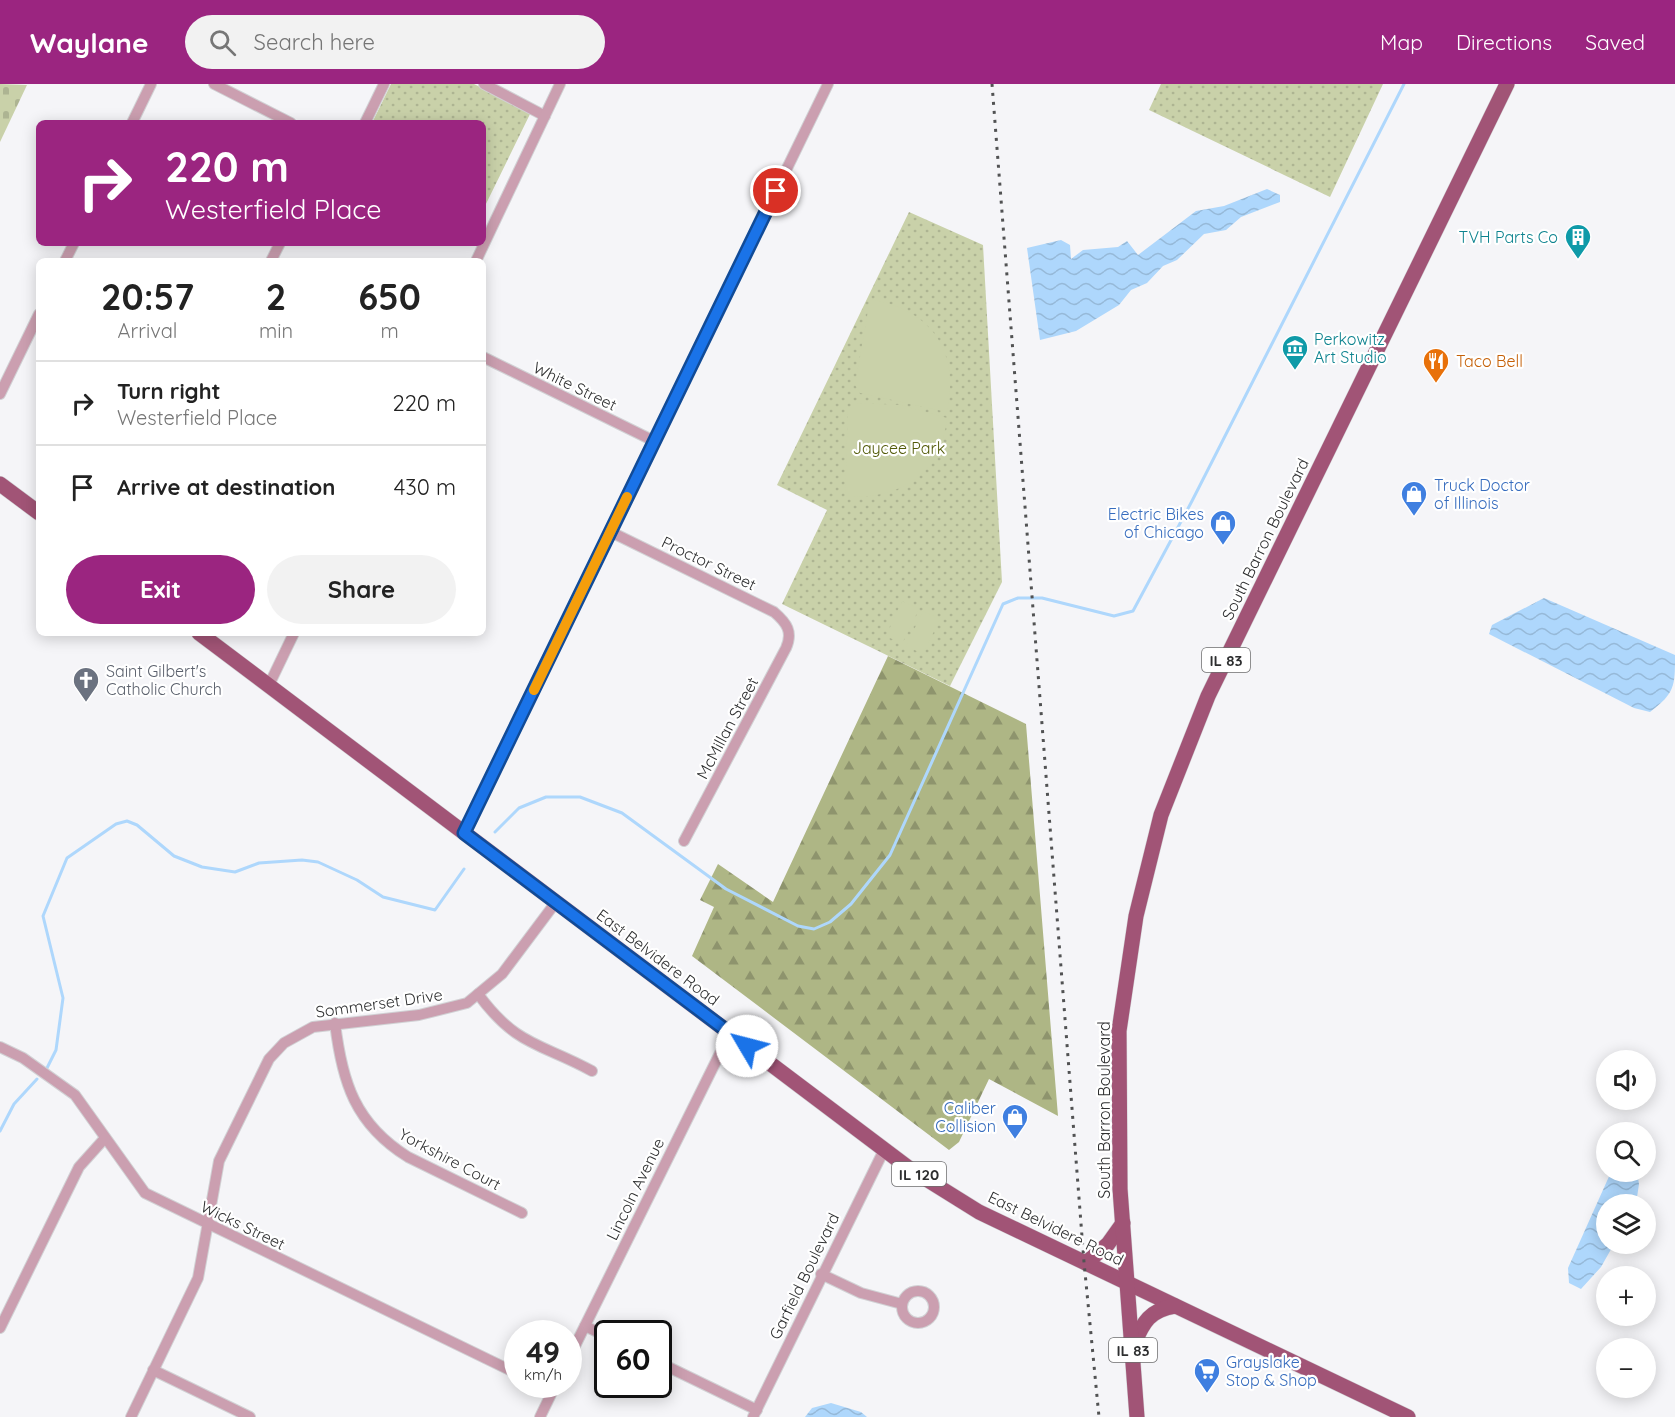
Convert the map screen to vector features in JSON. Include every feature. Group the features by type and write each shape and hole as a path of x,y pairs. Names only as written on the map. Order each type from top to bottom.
{"main road":[{"name":"South Barron Boulevard","path":"1128,1283 1120,1189 1119,1030 1136,916 1161,815 1183,754 1209,696 1507,84"},
{"path":"0,484 36,511"},
{"name":"East Belvidere Road","path":"203,636 884,1150 979,1212 1408,1417"},
{"path":"1086,1263 1108,1244 1123,1223"},
{"name":"IL 83","path":"1128,1283 1137,1417"},
{"path":"1133,1346 1145,1319 1152,1313 1175,1306"}],"street":[{"path":"133,120 151,84"},
{"path":"214,84 285,120"},
{"path":"366,120 384,84"},
{"path":"484,84 545,116"},
{"path":"488,223 560,84"},
{"path":"464,833 828,84"},
{"path":"0,394 36,320"},
{"name":"White Street","path":"486,358 654,441"},
{"name":"Proctor Street","path":"611,532 774,612 789,628"},
{"name":"McMillan Street","path":"684,841 786,648 790,638 789,628"},
{"path":"269,685 293,636"},
{"name":"Sommerset Drive","path":"131,1417 198,1278 219,1161 269,1059 284,1043 299,1033 335,1023 445,1010 467,1002 508,967 556,902"},
{"path":"478,994 492,1013 524,1040 592,1071"},
{"name":"Yorkshire Court","path":"335,1023 340,1065 347,1086 354,1101 376,1132 408,1157 522,1213"},
{"name":"Lincoln Avenue","path":"582,1332 730,1033"},
{"name":"Wicks Street","path":"0,1047 23,1058 75,1095 146,1193 504,1367"},
{"path":"0,1328 79,1167 105,1138"},
{"name":"Garfield Boulevard","path":"755,1414 821,1274 884,1150"},
{"path":"821,1274 861,1293 902,1304"},
{"path":"585,1326 594,1330"},
{"path":"153,1370 250,1417"},
{"path":"672,1370 755,1414"},
{"path":"540,1417 550,1398"}],"green space":[{"path":"0,84 27,85 0,142"},
{"path":"391,84 474,84 531,112 486,204 486,120 373,120"},
{"path":"1161,84 1383,84 1330,197 1149,110"},
{"name":"Jaycee Park","path":"909,212 983,245 1002,582 950,686 782,604 827,510 777,485"},
{"path":"870,299 891,304 910,313 925,323 936,336 949,370 950,390 947,412 860,393 855,385"},
{"path":"857,403 901,405 947,418 943,438 936,455 914,480 883,494 845,497 848,411"},
{"path":"902,601 919,609 902,644 886,636"},
{"path":"923,611 940,619 923,654 906,646"},
{"path":"888,656 1026,724 1058,1116 989,1079 959,1142 949,1150 692,956 714,907 700,900 718,864 773,902"}],"water":[{"path":"1267,189 1280,195 1280,202 1241,217 1226,230 1204,234 1177,260 1163,266 1147,283 1131,290 1119,305 1076,331 1040,340 1027,248 1061,240 1070,245 1071,259 1083,250 1118,247 1127,241 1138,255 1196,211 1224,206"},
{"path":"1544,598 1675,655 1674,682 1669,694 1650,712 1634,708 1489,634 1492,625"},
{"path":"1607,1182 1639,1182 1638,1194 1601,1194"},
{"path":"1596,1205 1596,1254 1608,1254 1602,1266 1596,1266 1596,1272 1581,1289 1569,1283 1568,1268"},
{"path":"831,1403 861,1412 867,1417 805,1417 812,1408"}],"waterway":[{"path":"495,832 519,808 546,797 580,797 622,813 726,889 798,926 814,929 830,922 851,904 890,855 1003,604 1018,598 1042,598 1114,616 1133,611 1192,501 1404,84"},
{"path":"47,1068 56,1050 63,998 43,916 67,858 116,824 127,821 137,825 174,856 202,867 235,872 259,863 302,860 318,862 357,880 383,897 435,910 464,869"},
{"path":"0,1131 14,1104 37,1079"}],"railway":[{"path":"992,84 1084,1262 1099,1417"}],"slow traffic":[{"path":"534,690 627,497"}],"place":[{"name":"TVH Parts Co","path":"1578,260"},
{"name":"Perkowitz Art Studio","path":"1295,371"},
{"name":"Taco Bell","path":"1436,384"},
{"name":"Truck Doctor of Illinois","path":"1414,517"},
{"name":"Electric Bikes of Chicago","path":"1223,546"},
{"name":"Saint Gilbert's Catholic Church","path":"86,703"},
{"name":"Caliber Collision","path":"1015,1140"},
{"name":"Grayslake Stop & Shop","path":"1207,1394"}],"route":[{"path":"747,1046 464,833 776,191"}]}
